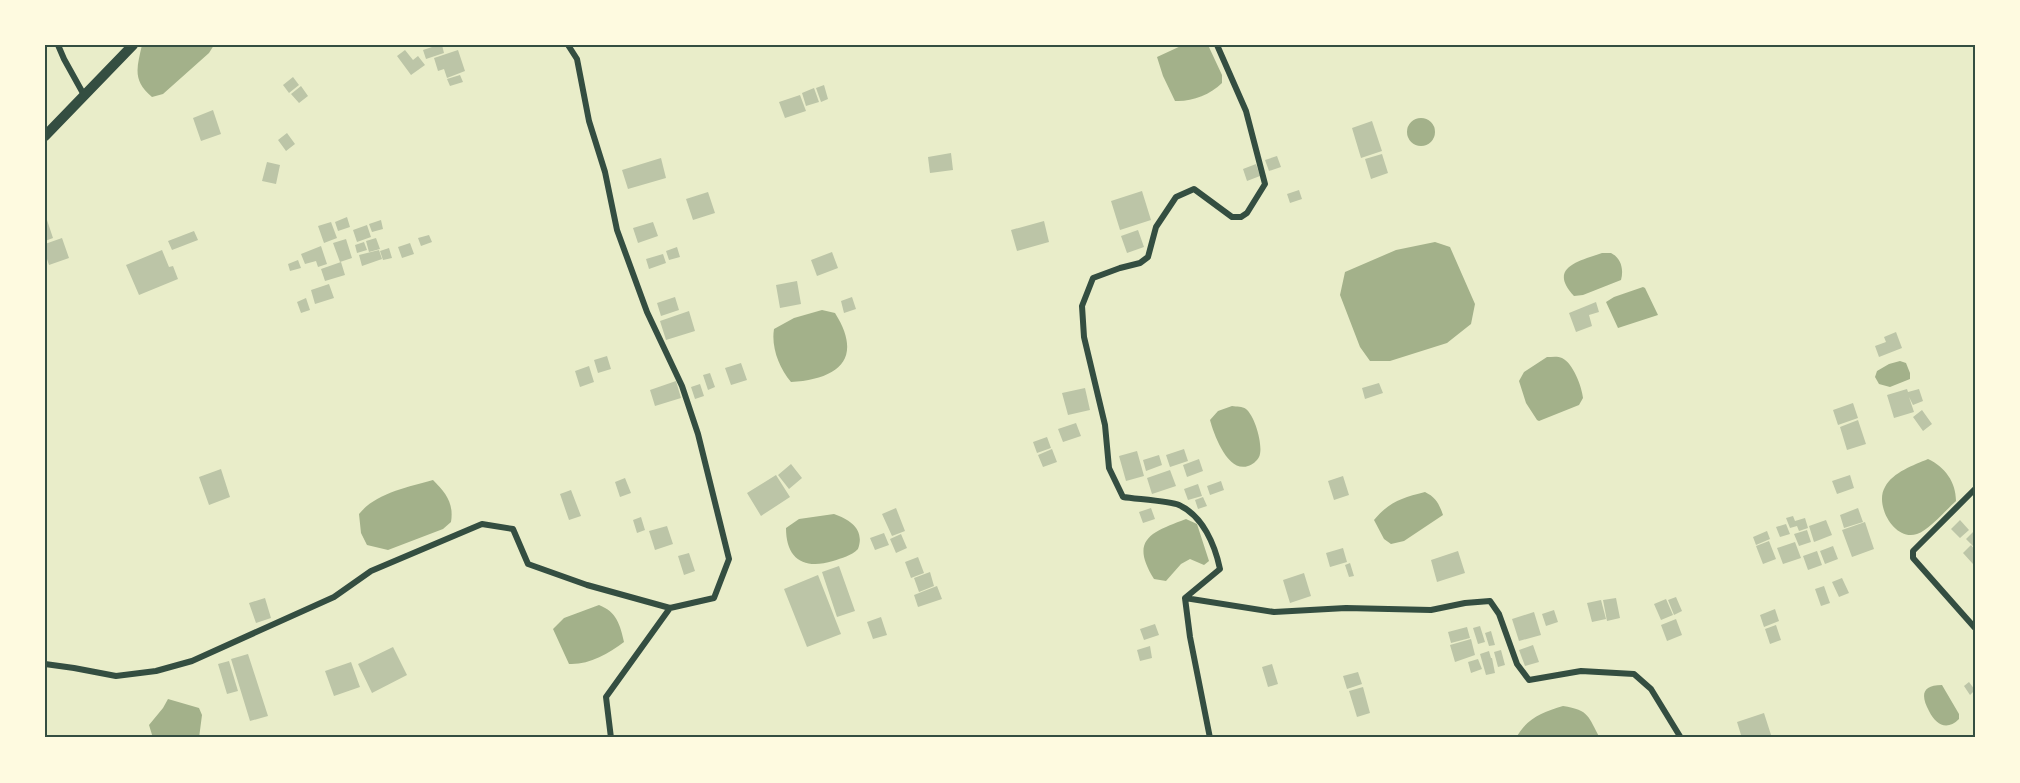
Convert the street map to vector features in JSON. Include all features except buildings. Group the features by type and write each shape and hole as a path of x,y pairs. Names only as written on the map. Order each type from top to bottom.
{"highway":[{"path":"45,136 133,45"}],"street":[{"path":"58,45 63,59 84,95"},
{"path":"45,664 116,676 156,670 192,661 334,597 371,571 483,524 513,530 528,564 587,585 670,608 714,598 729,559 698,434 682,386 647,312 617,230 605,172 589,121 577,59 568,45"},
{"path":"1185,598 1220,569 1216,551 1198,517 1178,504 1123,497 1109,468 1106,425 1084,337 1082,306 1093,278 1120,267 1140,263 1148,257 1156,227 1176,197 1194,189 1232,217 1241,217 1247,213 1265,184 1246,111 1217,45"},
{"path":"1975,489 1912,551 1913,558 1975,628"},
{"path":"1185,598 1190,637 1210,738"},
{"path":"1185,598 1274,612 1346,608 1431,610 1490,601 1499,614 1517,664 1529,680 1581,671 1634,674 1651,689 1681,738"},
{"path":"611,738 606,697 670,608"}],"shaded area":[{"path":"142,45 214,45 209,53 163,94 152,97 141,85 139,79 138,67"},
{"path":"1183,45 1208,45 1222,75 1222,83 1200,97 1175,101 1157,57"},
{"path":"1421,118 1431,122 1435,132 1431,142 1421,146 1411,142 1407,132 1411,122"},
{"path":"1435,242 1450,247 1475,304 1471,324 1447,343 1390,361 1370,361 1360,347 1340,295 1345,272 1396,250"},
{"path":"1602,253 1611,253 1617,258 1622,268 1621,280 1583,295 1574,296 1564,278 1565,272 1576,262"},
{"path":"1643,287 1658,315 1618,328 1606,302"},
{"path":"822,310 835,313 843,329 847,343 842,364 822,376 791,382 777,357 774,329 794,318"},
{"path":"1547,357 1560,357 1570,365 1579,382 1583,398 1579,405 1539,421 1526,403 1519,381 1524,372"},
{"path":"1900,361 1906,363 1910,379 1890,387 1879,384 1875,377 1877,371"},
{"path":"1232,406 1246,409 1253,418 1258,432 1259,457 1248,466 1241,467 1228,458 1210,420 1218,411"},
{"path":"1928,459 1940,466 1952,481 1956,501 1927,528 1917,534 1901,533 1884,512 1882,495 1893,477"},
{"path":"433,480 448,499 452,515 451,522 443,529 388,550 367,545 361,533 359,514 366,507 383,496"},
{"path":"1425,492 1436,501 1443,515 1404,541 1391,544 1384,539 1374,520 1385,508 1397,501"},
{"path":"834,514 846,519 858,531 860,542 858,549 846,556 823,563 805,563 799,560 789,548 786,528 799,519"},
{"path":"1186,519 1197,524 1209,561 1204,565 1190,559 1181,564 1166,581 1154,579 1147,565 1144,546 1154,533"},
{"path":"599,605 614,615 624,642 598,658 584,663 569,664 553,629 564,618"},
{"path":"1942,685 1959,714 1959,719 1950,725 1938,723 1926,706 1924,696 1930,687"},
{"path":"168,699 199,708 202,715 199,738 153,738 149,725"},
{"path":"1563,706 1583,712 1600,738 1516,738 1535,717"}]}
